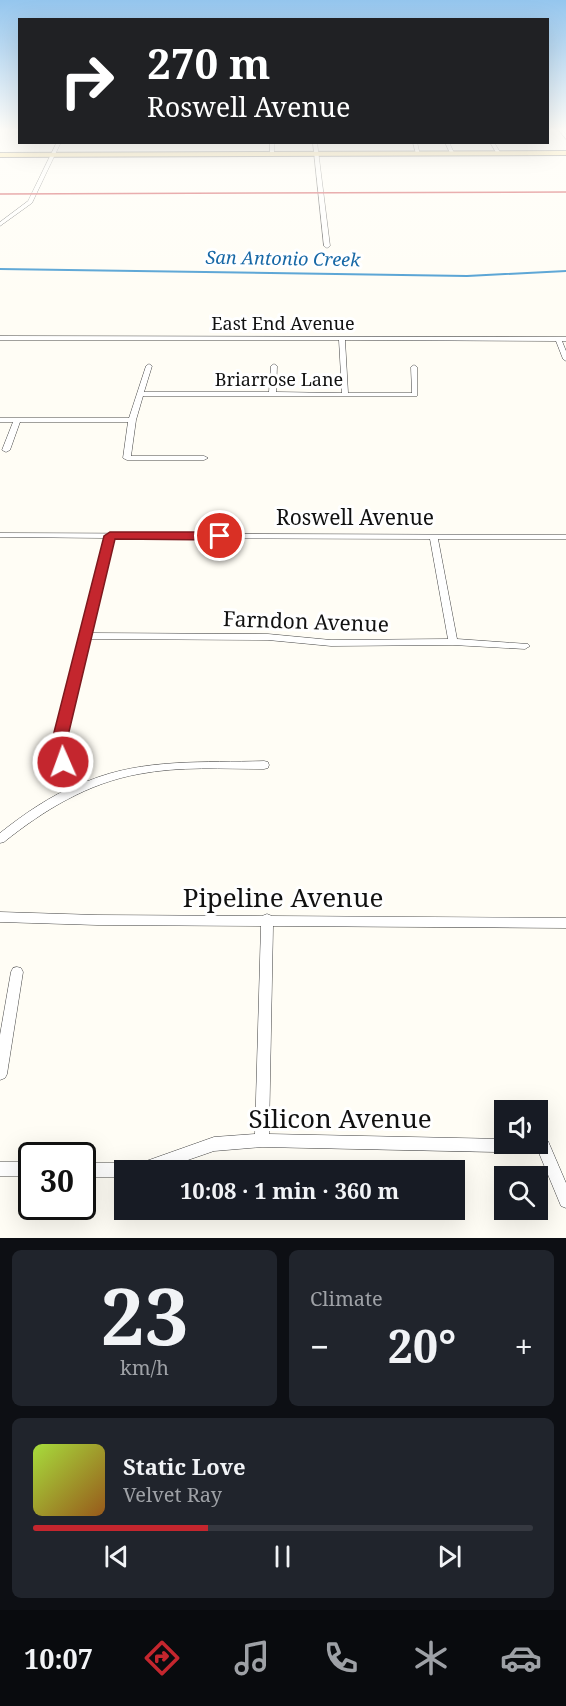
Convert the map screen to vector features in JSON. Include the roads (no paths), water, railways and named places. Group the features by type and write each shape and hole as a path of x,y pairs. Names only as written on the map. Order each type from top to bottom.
{"street":[{"path":"0,224 30,202 38,186"},
{"path":"320,186 327,246"},
{"name":"East End Avenue","path":"0,338 566,339"},
{"path":"342,339 345,395"},
{"path":"558,339 566,359"},
{"path":"149,366 132,420 127,458 204,458"},
{"path":"272,395 274,366"},
{"name":"Briarrose Lane","path":"142,394 415,395 414,368"},
{"path":"0,420 132,420"},
{"path":"6,450 17,421"},
{"name":"Roswell Avenue","path":"0,535 566,537"},
{"path":"87,786 63,762 60,740 110,536"},
{"path":"434,537 453,642"},
{"name":"Farndon Avenue","path":"86,636 277,637 331,643 453,642 525,646"},
{"path":"0,839 49,802 116,776 160,767 264,765"},
{"name":"Pipeline Avenue","path":"0,917 97,920 267,919 566,923"},
{"path":"262,1140 267,919"},
{"path":"0,1074 17,972"},
{"name":"Silicon Avenue","path":"168,1160 214,1144 262,1140 543,1146 566,1201"},
{"path":"0,1169 18,1169"},
{"path":"96,1170 114,1170"}],"waterway":[{"name":"San Antonio Creek","path":"0,269 467,276 566,271"}],"railway":[{"path":"0,194 566,192"}]}
